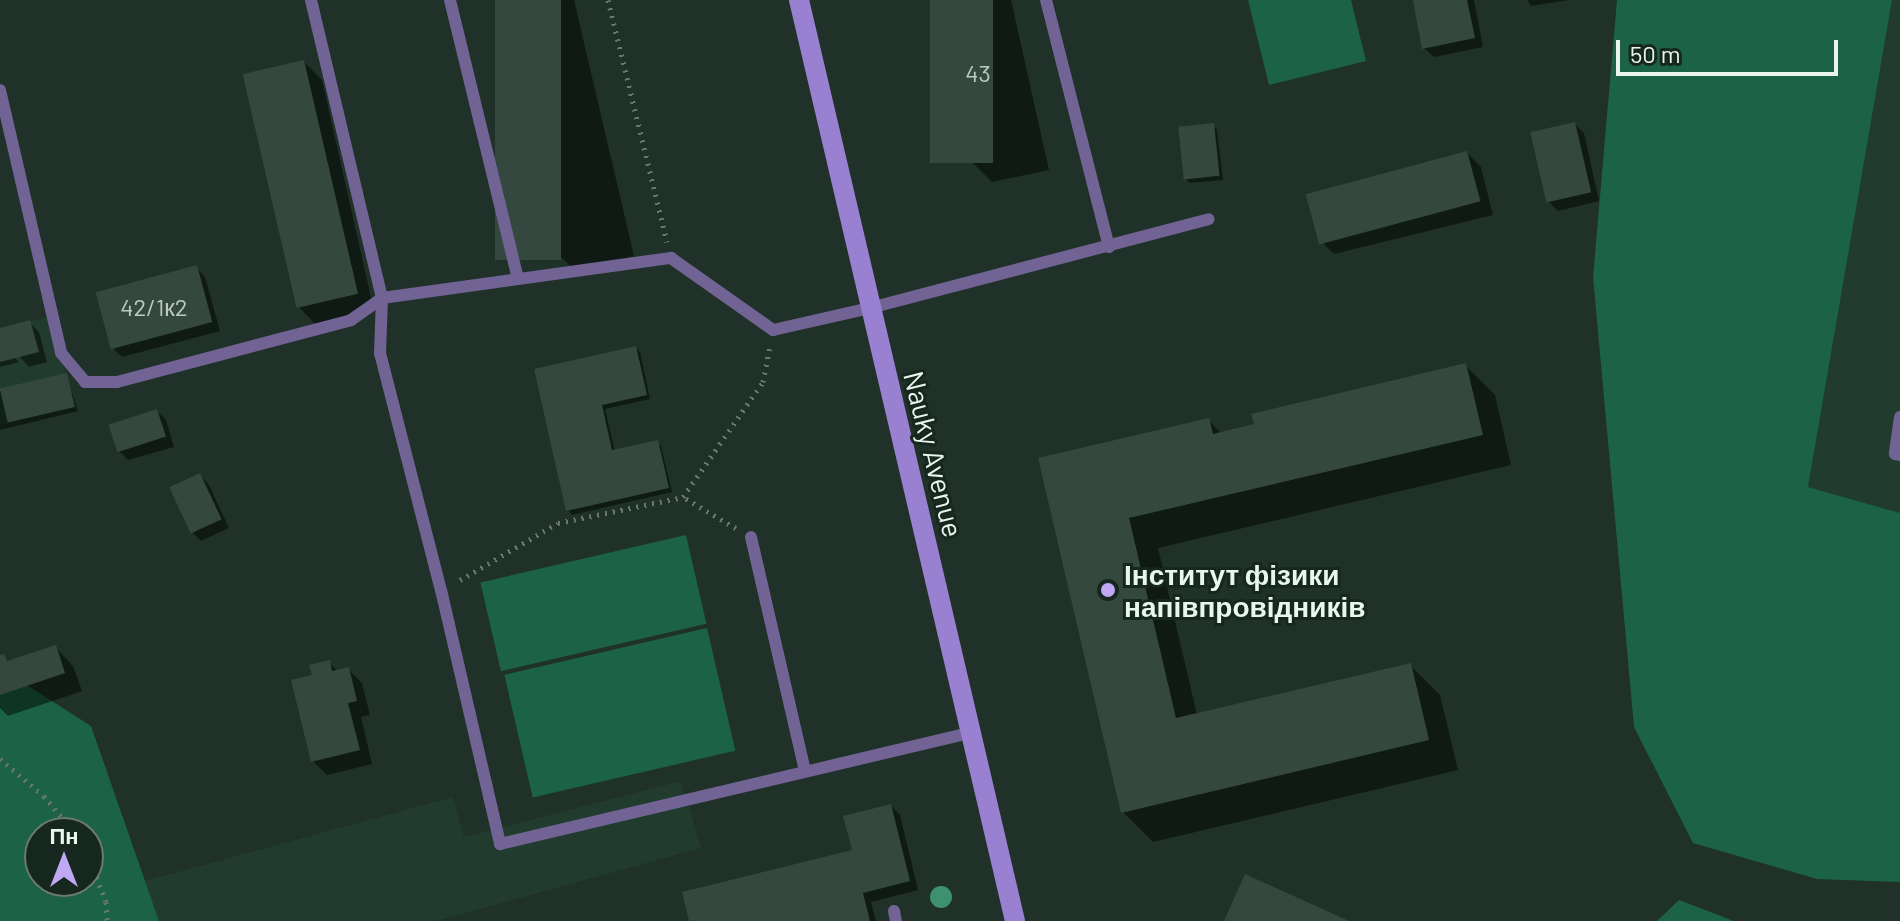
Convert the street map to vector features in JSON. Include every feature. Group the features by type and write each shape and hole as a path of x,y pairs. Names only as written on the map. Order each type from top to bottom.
{"main road":[{"name":"Nauky Avenue","path":"799,0 1015,921"}],"lane":[{"path":"311,0 382,298 380,353 441,590 500,844 972,732"},
{"path":"450,0 518,279"},
{"path":"1046,0 1109,247"},
{"path":"0,90 6,136 61,353 85,382 117,382 351,320 382,298 671,258 773,330 870,308 1209,219"},
{"path":"1900,417 1895,454 1900,455"},
{"path":"751,537 805,771"}],"path":[{"path":"608,0 671,258"},
{"path":"683,497 763,382 773,330"},
{"path":"441,590 558,523 683,497 751,537"},
{"path":"0,759 44,796 62,817"},
{"path":"104,897 107,921"}],"shaded area":[{"path":"1892,0 1900,0 1900,513 1808,487"},
{"path":"50,317 75,407 0,425 0,328"},
{"path":"681,781 701,848 437,921 159,921 145,881 453,797 464,837"}],"green space":[{"path":"1248,0 1351,0 1366,61 1269,85"},
{"path":"1617,0 1892,0 1808,487 1900,513 1900,882 1817,879 1693,843 1634,727 1593,277"},
{"path":"686,535 706,624 501,671 480,582"},
{"path":"707,628 735,751 533,798 504,675"},
{"path":"0,668 91,726 159,921 0,921"},
{"path":"1679,900 1734,921 1657,921"}],"building":[{"path":"495,0 561,0 561,260 495,260"},
{"path":"930,0 993,0 993,163 930,163"},
{"path":"1413,0 1467,0 1475,38 1422,49"},
{"path":"304,60 358,294 297,308 243,74"},
{"path":"1575,122 1591,192 1546,203 1530,132"},
{"path":"1214,123 1220,176 1184,179 1178,127"},
{"path":"1467,151 1480,201 1319,244 1306,194"},
{"path":"197,265 212,322 111,349 96,292"},
{"path":"30,320 39,352 0,362 0,328"},
{"path":"636,346 647,395 602,405 612,450 658,440 669,488 566,511 534,369"},
{"name":"Інститут фізики напівпровідників","path":"1466,363 1483,435 1129,518 1176,718 1411,663 1429,740 1121,813 1038,458 1209,418 1213,434 1254,424 1251,414"},
{"path":"67,373 75,407 8,423 0,388"},
{"path":"157,409 166,437 117,452 108,425"},
{"path":"200,473 222,519 191,534 169,487"},
{"path":"56,645 65,673 0,695 0,655 4,654 7,661"},
{"path":"330,660 332,671 349,667 357,701 348,703 360,750 311,762 291,680 312,675 309,665"},
{"path":"891,804 910,881 863,893 870,921 689,921 682,892 852,850 843,816"},
{"path":"1245,874 1349,921 1224,921"}],"place":[{"name":"Інститут фізики напівпровідників","path":"1108,590"}]}
